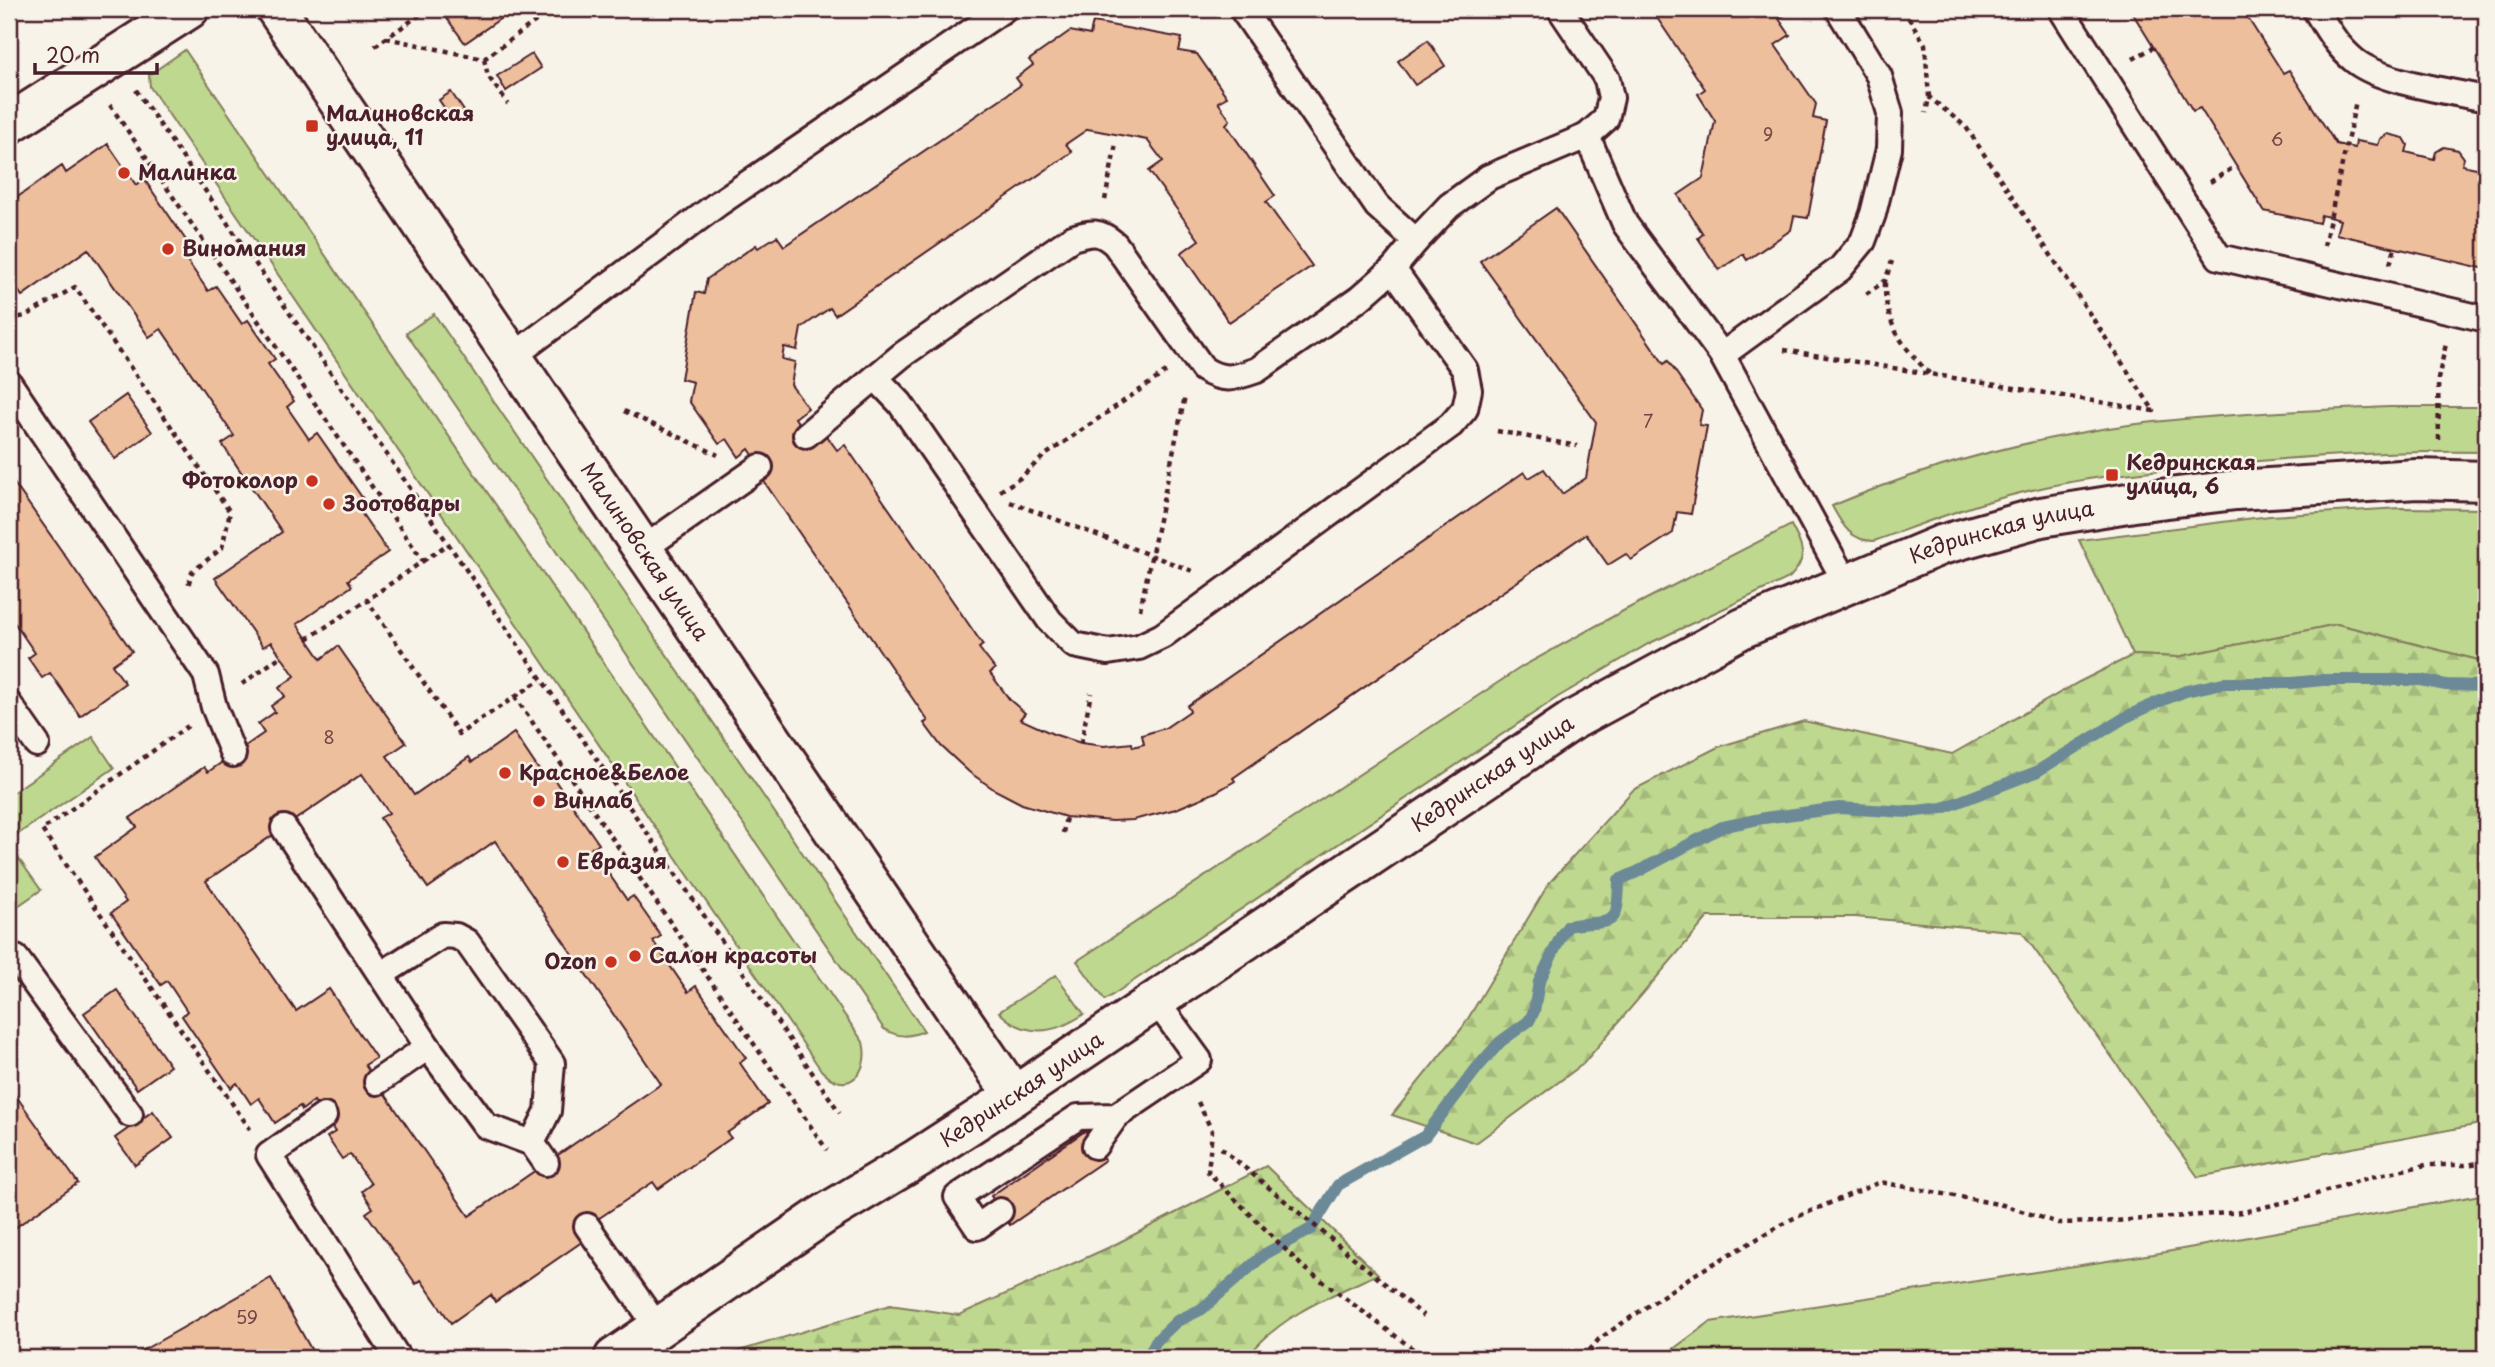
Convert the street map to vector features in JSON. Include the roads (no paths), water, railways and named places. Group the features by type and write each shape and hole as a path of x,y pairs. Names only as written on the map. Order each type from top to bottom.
{"street":[{"path":"9,124 189,9"},
{"name":"Малиновская улица","path":"276,9 1014,1096"},
{"name":"Кедринская улица","path":"614,1358 823,1216 1014,1096 1573,720 1743,628 1846,583 1953,542 2041,517 2117,504 2236,490 2417,480 2486,481"}],"lane":[{"path":"512,357 719,203 1004,9"},
{"path":"1242,9 1377,206 1416,241"},
{"path":"806,435 902,355 1072,238 1090,232 1105,235 1115,244 1198,362 1217,377 1237,377 1257,370 1360,298 1393,270 1449,206 1489,177 1587,136 1606,119 1611,98 1607,79 1560,9"},
{"path":"1722,355 1840,269 1863,242 1889,149 1890,113 1879,76 1838,9"},
{"path":"2061,9 2220,257 2486,319"},
{"path":"2315,9 2336,41 2356,62 2383,76 2486,99"},
{"path":"1587,136 1625,224 1722,355 1846,583"},
{"path":"876,378 900,403 1050,621 1074,645 1108,652 1139,647 1162,636 1229,588 1451,425 1465,409 1469,390 1465,370 1393,270"},
{"path":"9,383 206,675 214,707 233,754"},
{"path":"643,549 753,472"},
{"path":"9,704 37,744"},
{"path":"284,828 428,1047 486,1125 532,1143 546,1163"},
{"path":"382,974 443,935 456,936 467,942 552,1063 548,1111 532,1143"},
{"path":"9,963 16,958 130,1114"},
{"path":"1095,1146 1116,1116 1199,1060 1156,1001"},
{"path":"377,1082 428,1047"},
{"path":"324,1116 269,1155 398,1358"},
{"path":"1000,1211 976,1227 957,1197 1079,1117 1116,1116"},
{"path":"587,1226 658,1328"}],"waterway":[{"path":"1147,1358 1156,1341 1177,1321 1202,1309 1265,1254 1311,1229 1338,1185 1425,1136 1500,1042 1529,1021 1534,1011 1539,982 1568,926 1610,920 1617,908 1619,880 1722,827 1764,818 1839,808 1908,812 1943,808 2036,772 2126,717 2158,702 2186,691 2223,683 2421,680 2446,685 2486,686"}],"place":[{"name":"Малиновская улица, 11","path":"312,126"},
{"name":"Малинка","path":"124,173"},
{"name":"Виномания","path":"168,249"},
{"name":"Кедринская улица, 6","path":"2112,475"},
{"name":"Фотоколор","path":"312,481"},
{"name":"Зоотовары","path":"329,504"},
{"name":"Красное&Белое","path":"505,773"},
{"name":"Винлаб","path":"539,801"},
{"name":"Евразия","path":"563,862"},
{"name":"Салон красоты","path":"635,956"},
{"name":"Ozon","path":"611,962"}]}
